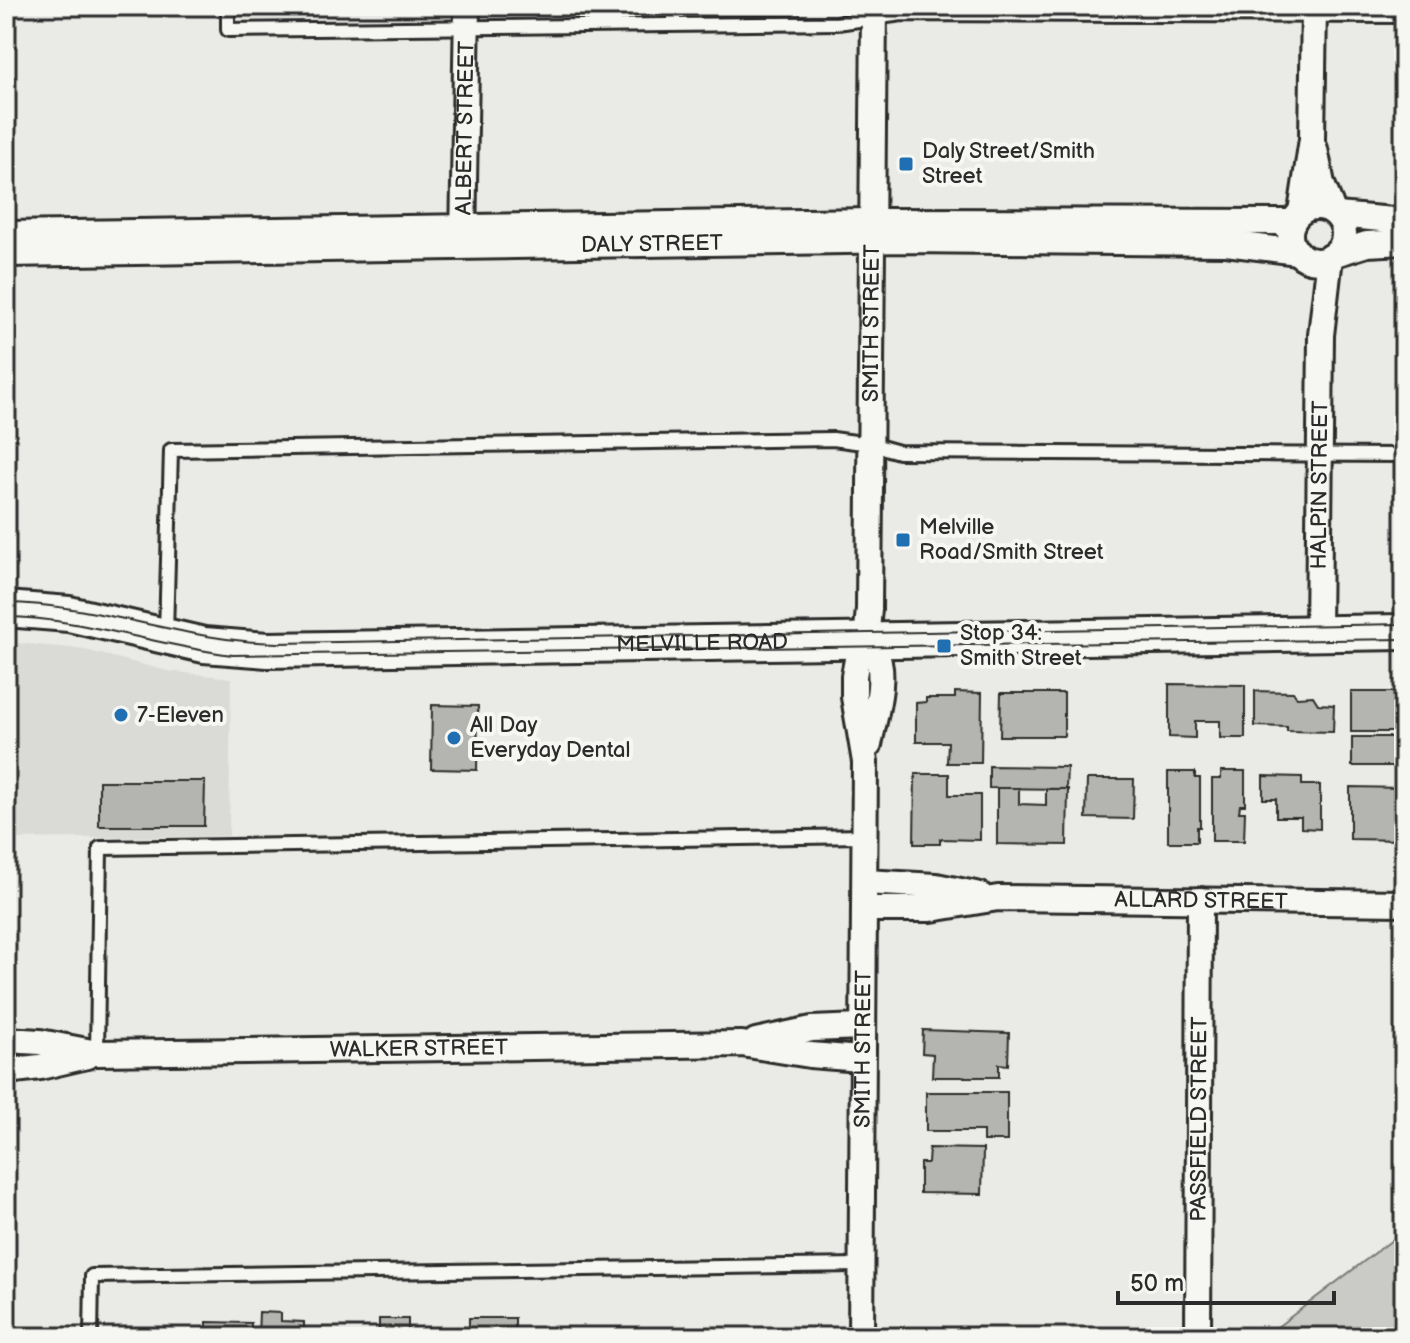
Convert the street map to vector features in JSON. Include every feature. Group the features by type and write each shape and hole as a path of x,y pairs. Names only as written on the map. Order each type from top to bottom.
{"main road":[{"name":"MELVILLE ROAD","path":"6,609 69,614 204,645 268,650 1404,632"}],"street":[{"path":"1314,11 1312,139 1291,237 1302,255 1322,260 1367,244 1404,242"},
{"name":"SMITH STREET","path":"861,1337 865,762 854,697 854,676 859,648 866,640 874,12"},
{"name":"ALBERT STREET","path":"463,238 467,16"},
{"path":"1312,139 1322,184 1344,231 1344,239 1333,256"},
{"path":"1297,217 1317,207 1335,213 1404,221"},
{"name":"DALY STREET","path":"6,254 463,238 873,231 1297,217"},
{"name":"DALY STREET","path":"873,231 1226,243 1302,255"},
{"name":"DALY STREET","path":"6,234 463,238"},
{"name":"HALPIN STREET","path":"1302,255 1321,335"},
{"name":"HALPIN STREET","path":"1318,633 1321,335 1333,256"},
{"name":"ALLARD STREET","path":"865,882 936,886 998,898"},
{"name":"ALLARD STREET","path":"864,909 931,909 998,898 1404,903"},
{"name":"PASSFIELD STREET","path":"1198,1337 1200,900"},
{"name":"WALKER STREET","path":"742,1044 812,1029 861,1027"},
{"name":"WALKER STREET","path":"6,1040 40,1042 97,1053 742,1044 810,1055 861,1059"},
{"name":"WALKER STREET","path":"6,1071 40,1067 97,1053"}],"lane":[{"path":"228,6 228,30 467,16 674,24 837,23 874,12 1314,11 1404,16"},
{"path":"674,6 674,24"},
{"path":"165,636 171,450 833,439 899,452 1404,455"},
{"path":"97,1053 100,848 865,836"},
{"path":"91,1337 92,1276 860,1265"}],"shaded area":[{"path":"6,642 81,649 168,671 231,678 229,836 6,839"},
{"path":"1404,1231 1404,1337 1264,1337"}],"building":[{"path":"1169,684 1245,685 1245,738 1220,738 1220,721 1195,721 1195,738 1169,737"},
{"path":"1255,691 1293,692 1297,697 1313,696 1318,704 1334,705 1333,732 1287,731 1287,727 1255,726"},
{"path":"955,692 982,693 981,763 947,763 948,742 916,742 916,703 926,702 926,698 955,698"},
{"path":"1351,692 1404,692 1404,732 1351,732"},
{"path":"1001,693 1064,693 1064,736 1000,736"},
{"name":"All Day Everyday Dental","path":"432,705 478,706 477,770 431,769"},
{"path":"1352,737 1404,737 1404,766 1352,766"},
{"path":"989,766 1067,767 1066,789 989,788"},
{"path":"1221,771 1245,771 1245,805 1240,805 1239,812 1245,812 1244,841 1212,841 1212,779 1221,779"},
{"path":"1168,772 1195,772 1195,778 1200,778 1197,842 1168,842"},
{"path":"915,774 949,774 949,795 980,795 980,840 940,839 940,844 914,844"},
{"path":"1263,776 1302,777 1302,785 1320,785 1320,829 1301,828 1301,817 1276,817 1276,799 1263,799"},
{"path":"1087,779 1134,779 1133,819 1086,818"},
{"path":"99,781 205,781 204,826 99,826"},
{"path":"1350,787 1404,788 1404,840 1350,839"},
{"path":"997,788 1019,788 1019,804 1046,805 1046,789 1068,789 1067,845 997,844"},
{"path":"923,1030 1009,1033 1008,1065 999,1064 999,1077 932,1077 933,1054 922,1053"},
{"path":"926,1092 1007,1092 1007,1141 983,1141 983,1131 926,1131"},
{"path":"929,1148 983,1149 982,1194 920,1193 920,1163 928,1163"},
{"path":"259,1312 281,1313 281,1321 304,1322 304,1337 258,1337"},
{"path":"469,1318 515,1318 515,1337 469,1337"},
{"path":"379,1319 408,1319 408,1337 379,1337"},
{"path":"207,1322 251,1323 251,1337 207,1337"},
{"path":"415,1329 457,1329 457,1337 415,1337"}],"tram line":[{"path":"6,603 75,609 208,636 277,643 1404,624"},
{"path":"6,617 64,622 233,655 1404,639"}],"place":[{"name":"Daly Street/Smith Street","path":"906,164"},
{"name":"Melville Road/Smith Street","path":"903,540"},
{"name":"Stop 34: Smith Street","path":"944,646"},
{"name":"7-Eleven","path":"121,715"},
{"name":"All Day Everyday Dental","path":"454,738"}]}
